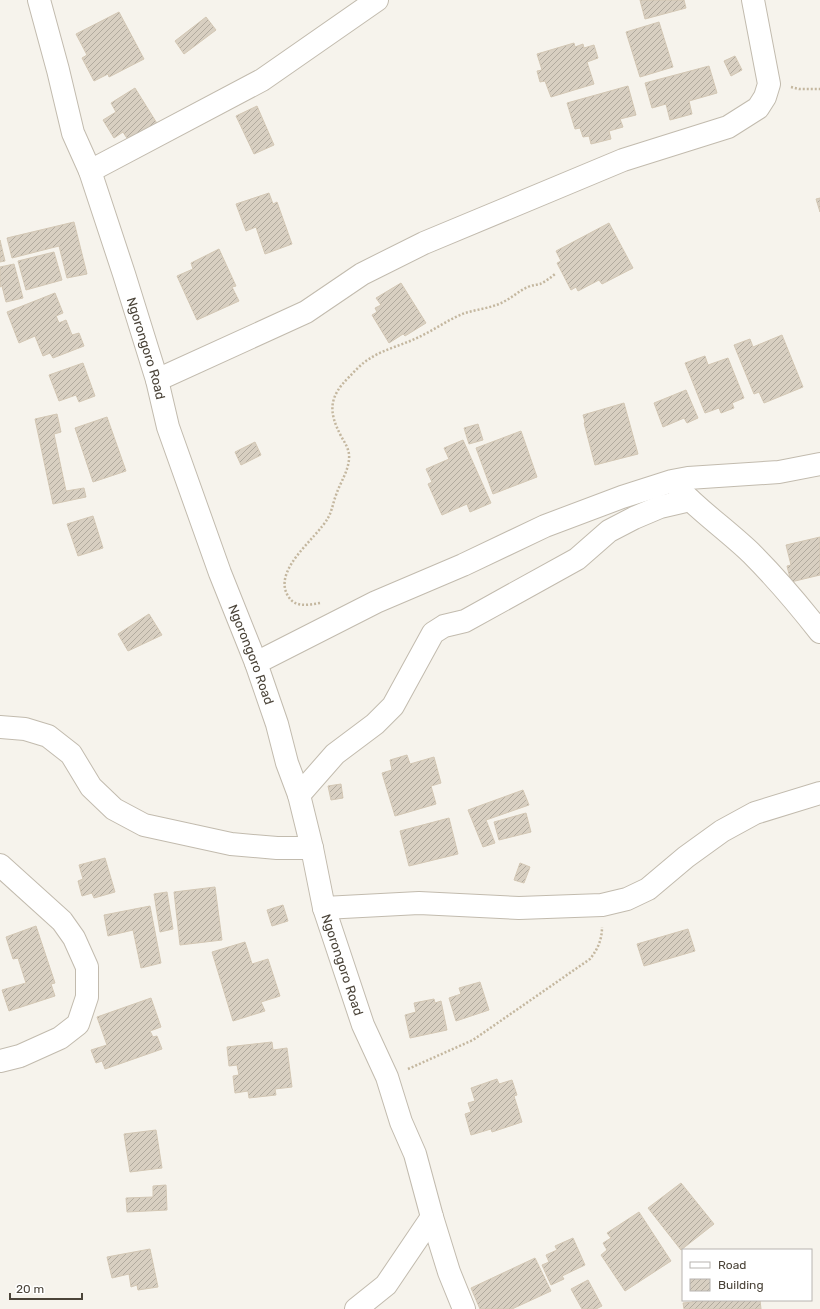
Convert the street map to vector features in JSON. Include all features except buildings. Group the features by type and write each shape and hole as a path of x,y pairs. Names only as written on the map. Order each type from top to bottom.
{"street":[{"path":"90,171 262,80 377,0"},
{"path":"157,380 306,312 362,274 424,243 623,160 728,127 758,108 765,97 769,84 753,0"},
{"name":"Ngorongoro Road","path":"42,1 73,133 90,171 124,274 157,380 168,427 220,573 256,663 277,724 287,763 299,794 324,908 363,1025 387,1077 401,1122 414,1154 449,1272 464,1309"},
{"path":"256,663 376,602 463,565 545,526 622,497 672,481 688,478 779,472 820,464"},
{"path":"672,481 690,500 750,552 786,589 820,632"},
{"path":"299,794 336,754 375,724 393,706 433,632 444,626 465,621 577,559 609,531 634,518 660,507 690,500"},
{"path":"0,727 25,729 48,736 71,754 91,787 114,809 144,825 231,844 277,848 312,848"},
{"path":"324,908 419,903 519,908 602,905 627,899 648,889 686,857 722,831 755,813 820,793"},
{"path":"0,865 62,921 74,938 87,967 87,996 78,1024 60,1038 20,1056 0,1061"},
{"path":"356,1309 386,1285 432,1217"}],"path":[{"path":"769,84 799,89 820,89"},
{"path":"322,602 309,605 297,604 290,600 287,596 284,590 284,583 285,574 327,520 333,508 336,494 343,481 347,467 349,452 336,425 331,409 333,399 339,389 348,378 369,359 419,337 464,313 505,302 527,287 541,284 555,274"},
{"path":"387,1077 412,1068 473,1040 590,959 597,950 601,939 602,905"}]}
